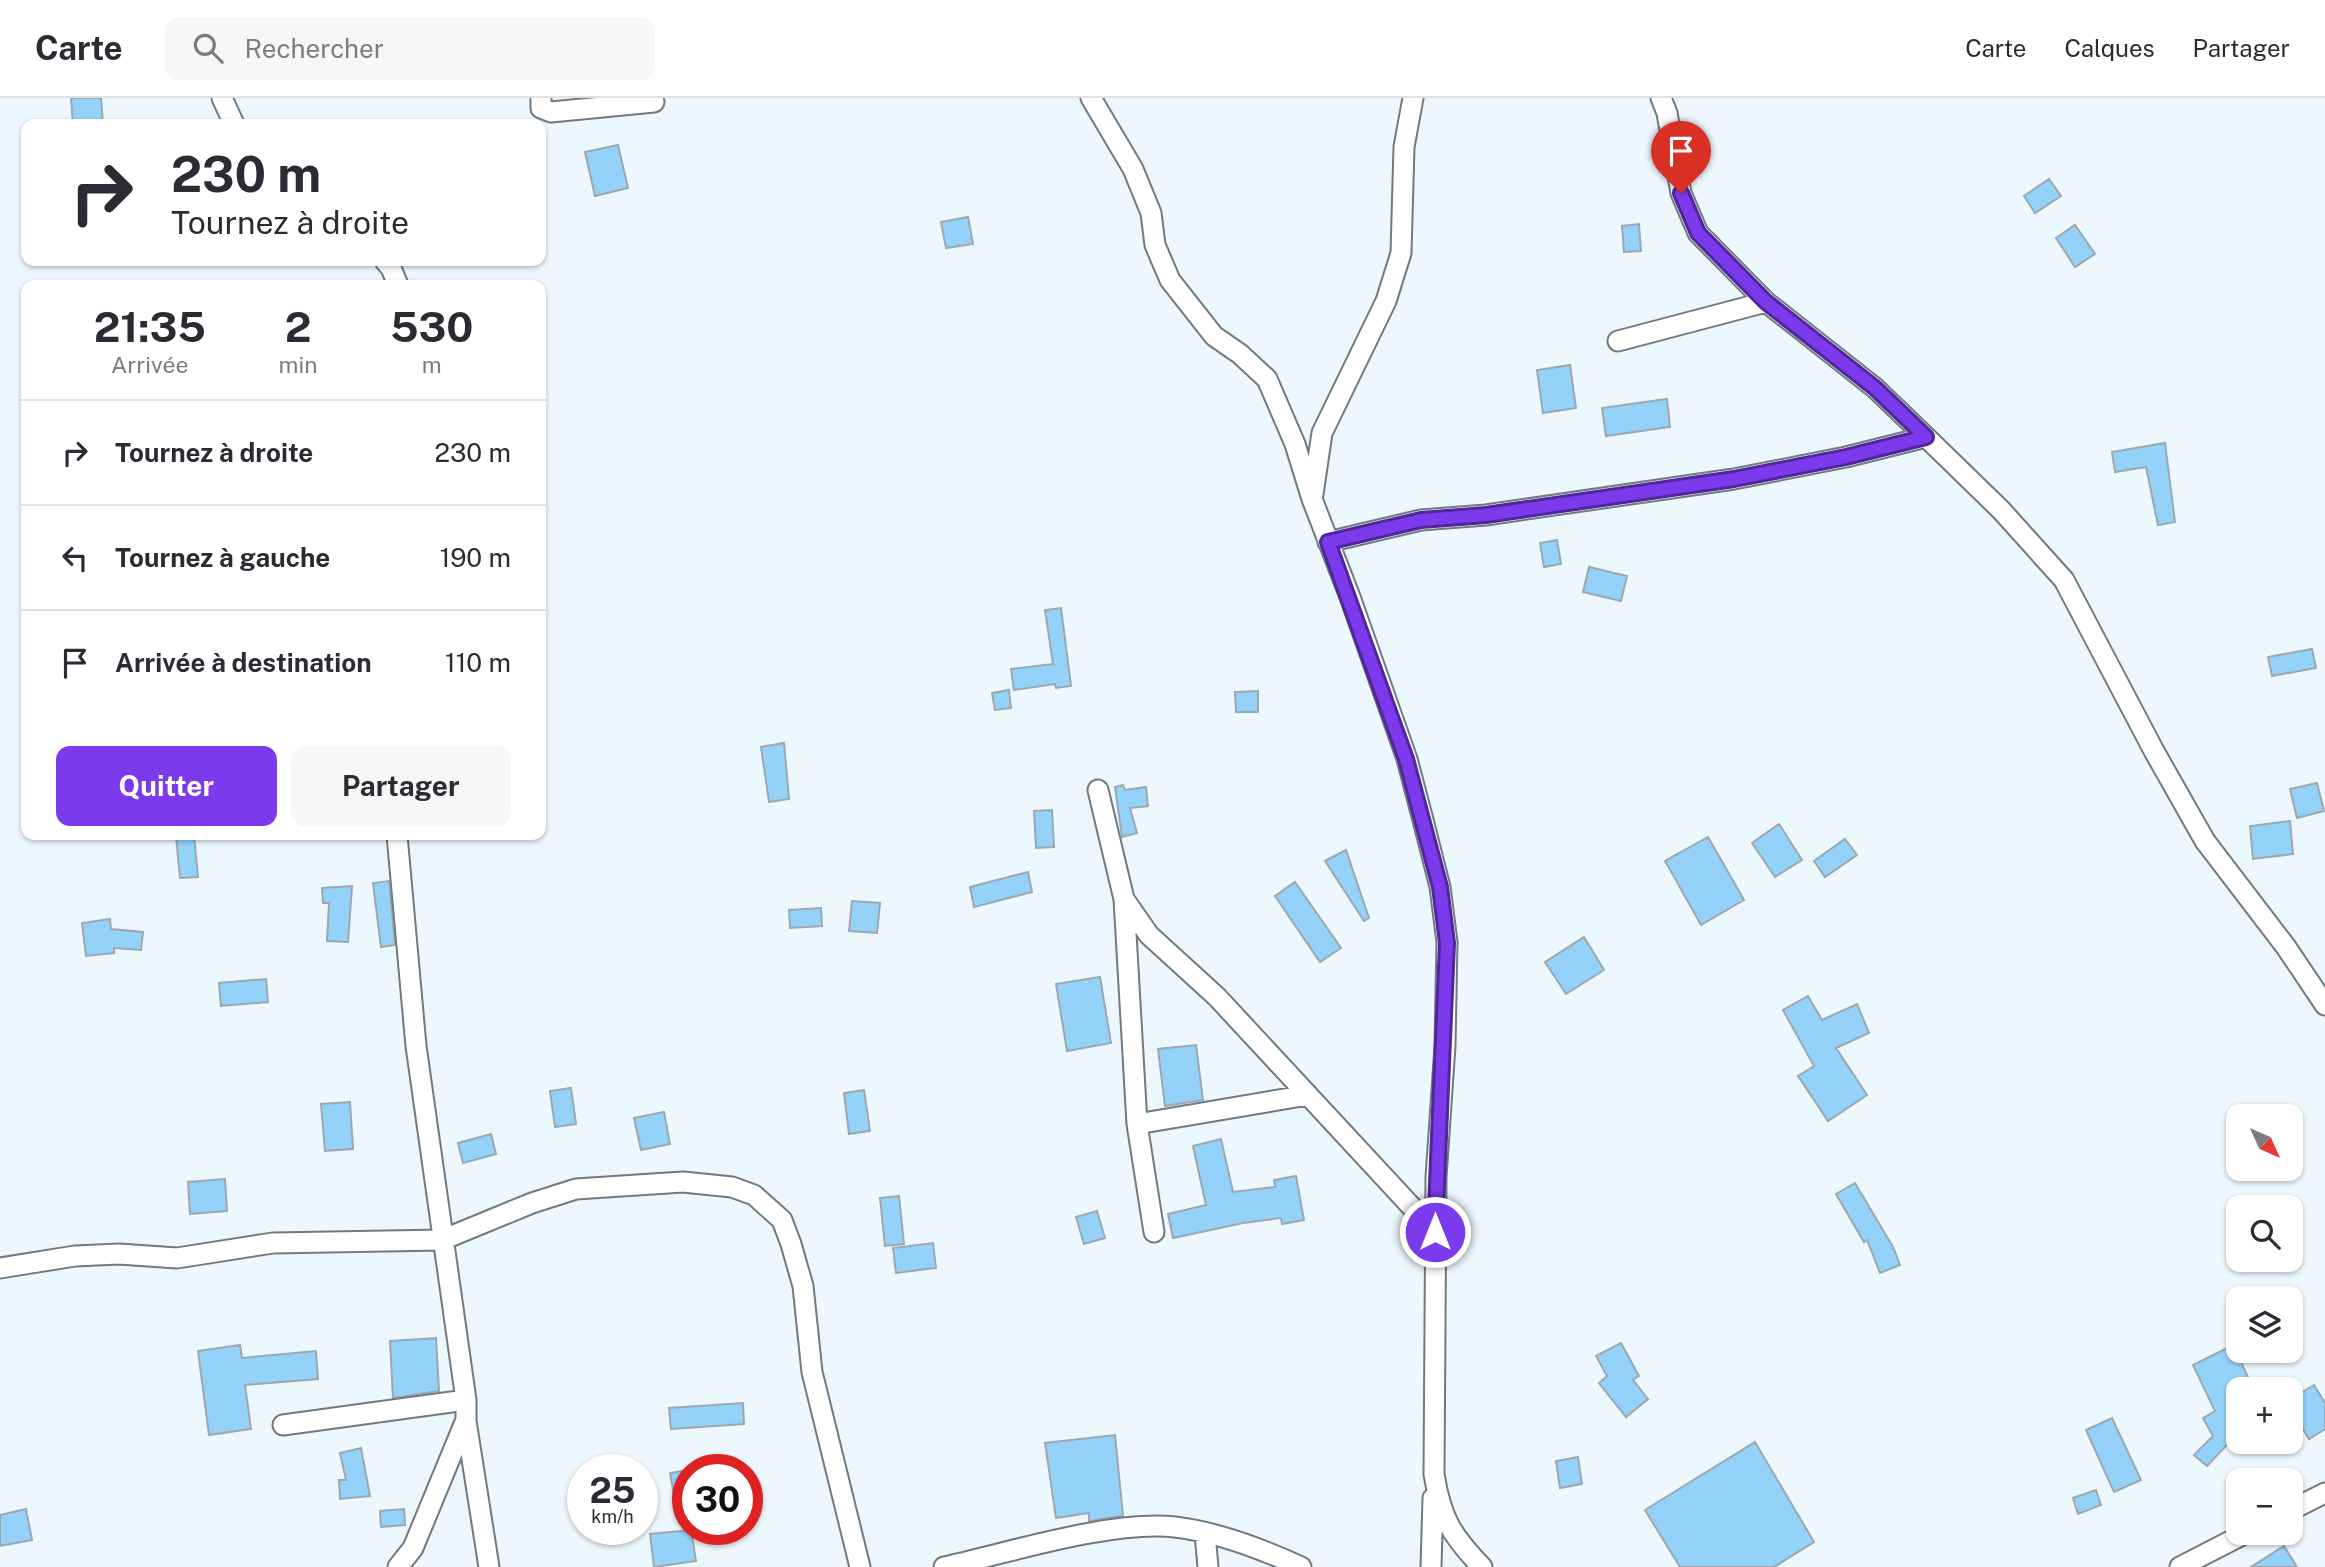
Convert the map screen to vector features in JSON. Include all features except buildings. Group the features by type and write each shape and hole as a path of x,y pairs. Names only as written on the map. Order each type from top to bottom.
{"street":[{"path":"222,98 232,119"},
{"path":"541,98 541,108 551,112 654,102"},
{"path":"1091,98 1133,169 1151,212 1155,245 1170,280 1214,336 1240,354 1267,379 1295,444 1312,499 1406,759 1440,887 1447,943 1435,1232 1431,1567"},
{"path":"1312,499 1322,433 1387,301 1401,253 1404,147 1413,98"},
{"path":"1661,98 1667,113 1681,193 1698,233 1766,302 1875,388 2001,510 2064,580 2205,841 2286,947 2325,1005"},
{"path":"1618,341 1766,302"},
{"path":"1328,542 1421,520 1486,515 1734,479 1846,457 1926,437"},
{"path":"1098,790 1124,900 1137,1124 1154,1232"},
{"path":"397,840 416,1046 466,1400 466,1421 489,1567"},
{"path":"1124,900 1149,935 1217,997 1435,1232"},
{"path":"1137,1124 1308,1096"},
{"path":"0,1268 75,1256 119,1254 177,1258 273,1243 442,1240 532,1203 576,1189 682,1182 732,1188 754,1195 782,1220 803,1286 812,1372 860,1567"},
{"path":"283,1425 466,1400"},
{"path":"398,1567 413,1548 466,1421"},
{"path":"1434,1474 1439,1507 1459,1543 1482,1567"},
{"path":"2303,1504 2325,1493"},
{"path":"944,1567 1094,1534 1137,1528 1174,1527 1243,1544 1301,1567"},
{"path":"1205,1534 1208,1567"},
{"path":"2180,1567 2226,1543"}],"route":[{"path":"1435,1232 1445,1046 1447,943 1440,887 1406,759 1328,542 1421,520 1486,515 1734,479 1846,457 1926,437 1875,388 1766,302 1698,233 1681,193"}]}
